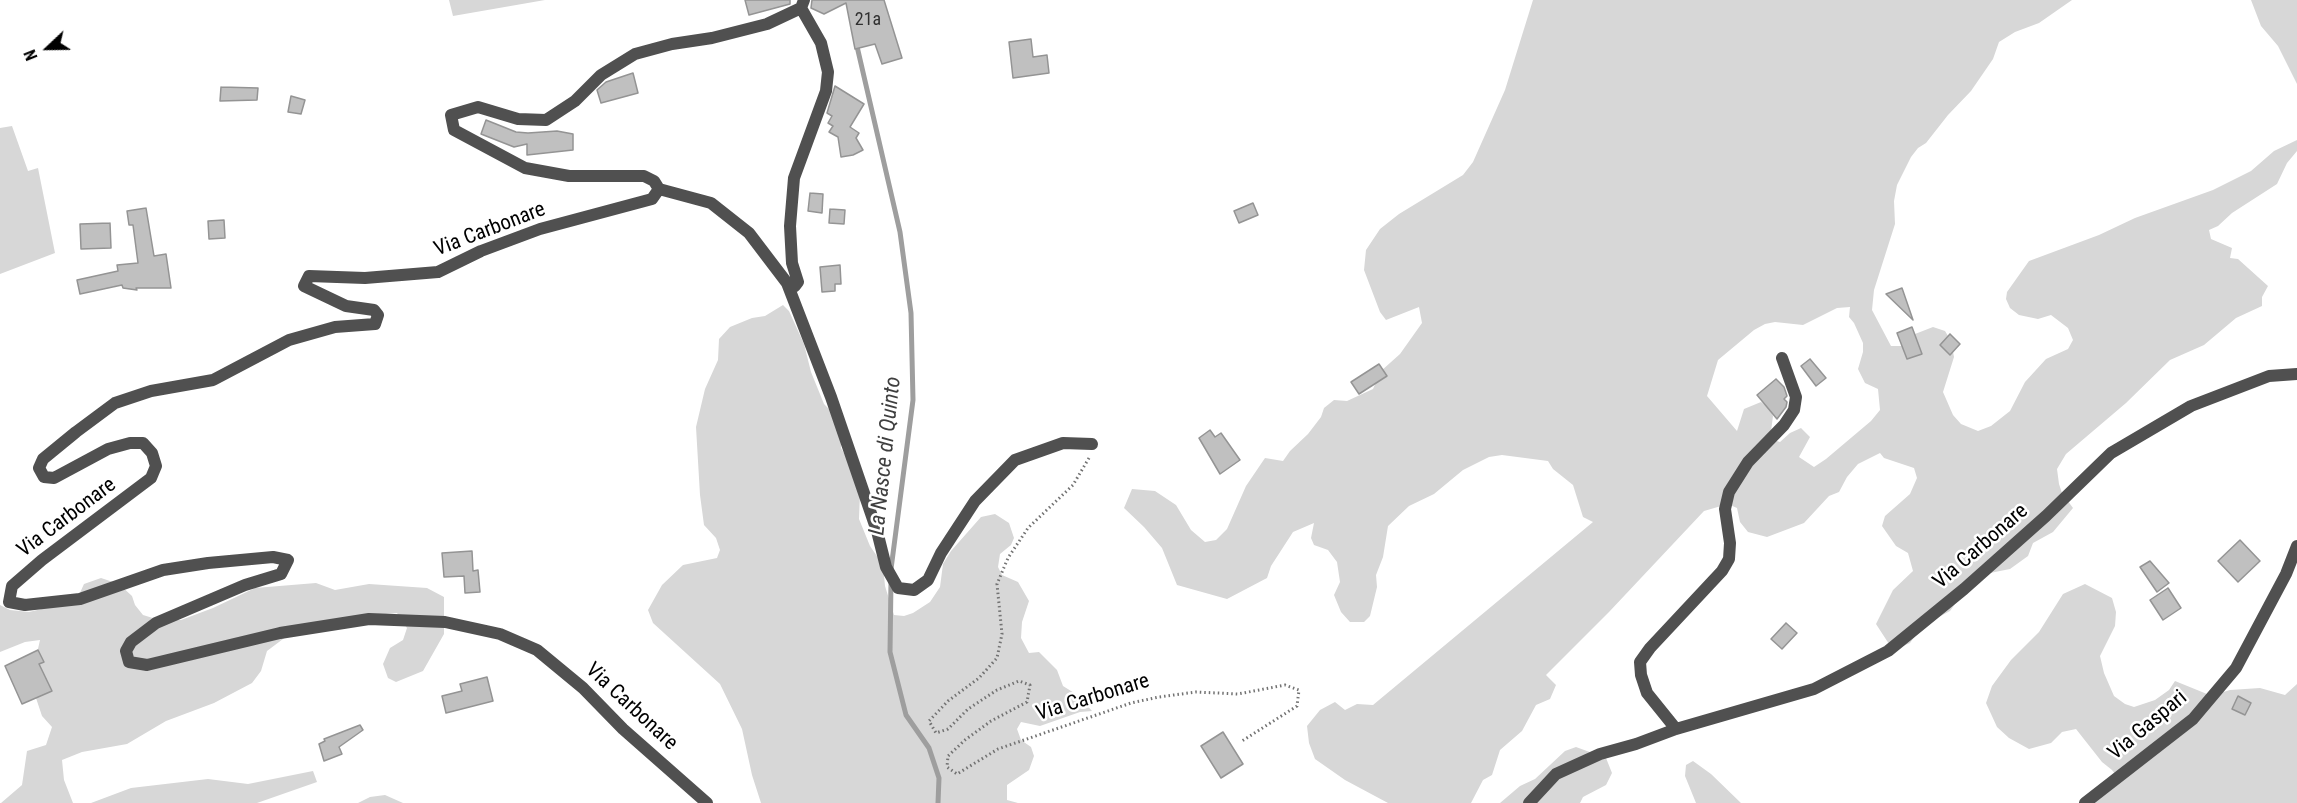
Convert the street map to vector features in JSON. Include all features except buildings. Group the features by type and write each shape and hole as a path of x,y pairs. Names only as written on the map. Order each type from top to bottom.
{"street":[{"name":"Via Carbonare","path":"802,4 767,24 635,54 601,75 575,101 546,120 518,119 478,107 452,115 454,130 525,168 569,176 644,176 654,181 659,189 711,203 749,233 787,283 831,397 877,531 886,567 898,588 914,590 928,580 941,553 975,501 1015,460 1064,443 1092,444"},
{"path":"787,283 795,286 798,282 792,263 790,226 794,178 826,91 828,72 821,43 802,4"},
{"name":"Via Carbonare","path":"659,189 652,199 540,229 481,251 438,272 365,278 309,276 304,286 346,306 374,310 378,315 375,324 335,327 290,340 213,380 151,391 115,403 76,432 43,459 39,468 44,477 54,478 108,449 130,443 143,443 152,453 156,466 152,478 42,560 12,586 9,602 25,606 80,599 174,568 273,556 288,560 280,574 245,585 156,623 131,642 126,651 129,662 147,665 279,633 369,619 445,622 500,634 537,650 583,688 623,729 707,803"},
{"path":"1676,729 1647,693 1641,675 1640,662 1650,648 1722,571 1729,560 1730,543 1725,509 1729,492 1748,462 1784,425 1794,410 1796,397 1782,357"},
{"name":"Via Carbonare","path":"1529,803 1556,774 1600,754 1676,729 1814,689 1888,651 2030,531 2111,453 2191,406 2269,376 2297,374"},
{"name":"Via Gaspari","path":"2085,803 2193,719 2236,668 2286,574 2297,546"}],"path":[{"name":"Via Carbonare","path":"1092,444 1088,461 1073,485 1028,528 1008,558 997,584 1002,634 997,658 979,678 948,701 928,721 936,733 948,729 968,709 997,690 1019,681 1030,685 1027,702 965,740 948,756 947,767 957,774 998,749 1109,710 1150,699 1196,693 1238,694 1286,685 1299,690 1297,706 1242,741"}],"shaded area":[{"path":"449,0 545,0 453,16"},
{"path":"1533,0 2072,0 2039,23 2015,32 1999,42 1993,59 1971,91 1911,157 1897,185 1894,201 1895,224 1874,290 1872,310 1891,346 1905,346 1915,334 1933,327 1945,331 1951,341 1954,357 1943,392 1953,415 1961,424 1978,431 1991,426 2010,411 2025,382 2046,359 2068,349 2073,340 2068,328 2051,315 2038,319 2019,315 2010,308 2006,299 2007,292 2029,261 2099,235 2135,218 2213,190 2251,171 2274,151 2297,140 2297,151 2287,163 2277,184 2209,230 2211,239 2232,248 2230,258 2238,259 2268,286 2262,297 2262,306 2236,318 2204,345 2170,360 2126,403 2066,454 2057,469 2062,493 2073,508 2053,532 2033,543 2028,556 2010,569 1975,576 1950,611 1922,626 1910,643 1901,647 1889,644 1876,624 1893,590 1913,571 1908,553 1896,546 1882,526 1885,516 1910,494 1917,478 1914,468 1884,458 1880,453 1858,464 1847,477 1839,492 1829,496 1804,523 1767,537 1748,532 1740,522 1737,508 1728,504 1704,511 1546,675 1556,685 1550,699 1536,705 1522,731 1500,750 1492,775 1483,780 1471,803 1388,803 1345,780 1315,759 1309,743 1307,726 1320,710 1335,702 1345,710 1357,704 1373,705 1593,522 1583,517 1573,485 1553,469 1548,461 1502,455 1489,457 1463,470 1434,494 1409,506 1388,526 1383,557 1376,575 1377,587 1370,616 1364,622 1350,622 1341,612 1334,595 1340,582 1337,562 1328,550 1314,545 1311,538 1314,523 1293,532 1271,566 1267,578 1227,599 1177,585 1162,548 1124,508 1132,489 1155,491 1176,505 1191,530 1205,542 1216,540 1227,529 1246,486 1265,458 1283,461 1308,434 1321,417 1324,408 1334,400 1347,401 1373,389 1381,371 1400,354 1422,323 1419,307 1386,320 1380,312 1364,270 1366,250 1380,229 1399,214 1463,175 1473,162 1505,90","holes":["1850,307 1849,317 1863,343 1858,369 1865,383 1878,389 1880,410 1871,421 1814,467 1799,457 1810,437 1801,428 1790,433 1780,442 1770,439 1773,416 1770,409 1761,402 1744,409 1737,431 1707,396 1718,360 1754,330 1775,322 1803,325 1837,308"]},
{"path":"2251,0 2297,0 2297,84 2278,46 2261,26"},
{"path":"12,126 28,171 38,168 55,253 0,274 0,128"},
{"path":"783,305 789,311 804,344 811,372 824,404 831,411 841,434 841,448 849,462 860,493 859,519 870,546 883,565 885,586 894,615 904,616 913,613 930,602 940,587 943,564 951,551 981,517 995,514 1009,523 1014,538 1011,545 1000,554 998,567 1002,575 1018,582 1029,601 1022,622 1021,638 1029,653 1039,652 1057,670 1063,686 1079,696 1092,711 1080,712 1040,726 1021,722 1017,729 1021,740 1031,747 1034,756 1029,770 1007,785 1007,800 1018,803 761,803 742,729 720,684 653,623 648,610 662,585 683,565 717,558 720,550 716,538 704,525 696,427 705,389 718,360 719,339 730,327 752,318 765,316"},
{"path":"101,578 119,584 132,596 135,605 143,615 156,619 181,620 255,588 316,583 335,590 369,584 427,588 444,597 444,634 423,671 396,682 388,678 383,664 390,648 403,640 407,628 397,613 374,615 287,636 267,651 261,671 252,683 214,703 166,721 127,744 82,752 62,760 64,780 73,803 1,803 22,785 27,751 46,745 52,727 42,716 34,692 33,671 40,640 25,642 0,652 0,605 10,610 29,612 50,607 79,595 84,584"},
{"path":"2085,584 2112,598 2116,612 2115,626 2100,656 2104,673 2114,696 2125,704 2134,707 2155,700 2169,690 2175,681 2207,694 2260,688 2285,695 2297,684 2297,803 2088,803 2119,779 2102,762 2076,729 2062,732 2051,743 2029,749 2009,738 1997,727 1986,703 1992,686 2011,660 2039,632 2063,594"},
{"path":"1576,747 1606,758 1612,773 1606,785 1583,797 1580,803 1500,803 1520,786 1535,779 1565,751"},
{"path":"1693,761 1711,774 1741,803 1696,803 1685,776 1686,765"},
{"path":"313,771 317,782 257,803 91,803 131,788 208,779 248,784"},
{"path":"385,795 403,803 358,803 370,797"}],"waterway":[{"name":"La Nasce di Quinto","path":"856,42 900,232 911,313 913,400 891,569"},
{"name":"La Nasce di Quinto","path":"891,581 890,652 906,715 929,748 939,778 938,803"}]}
